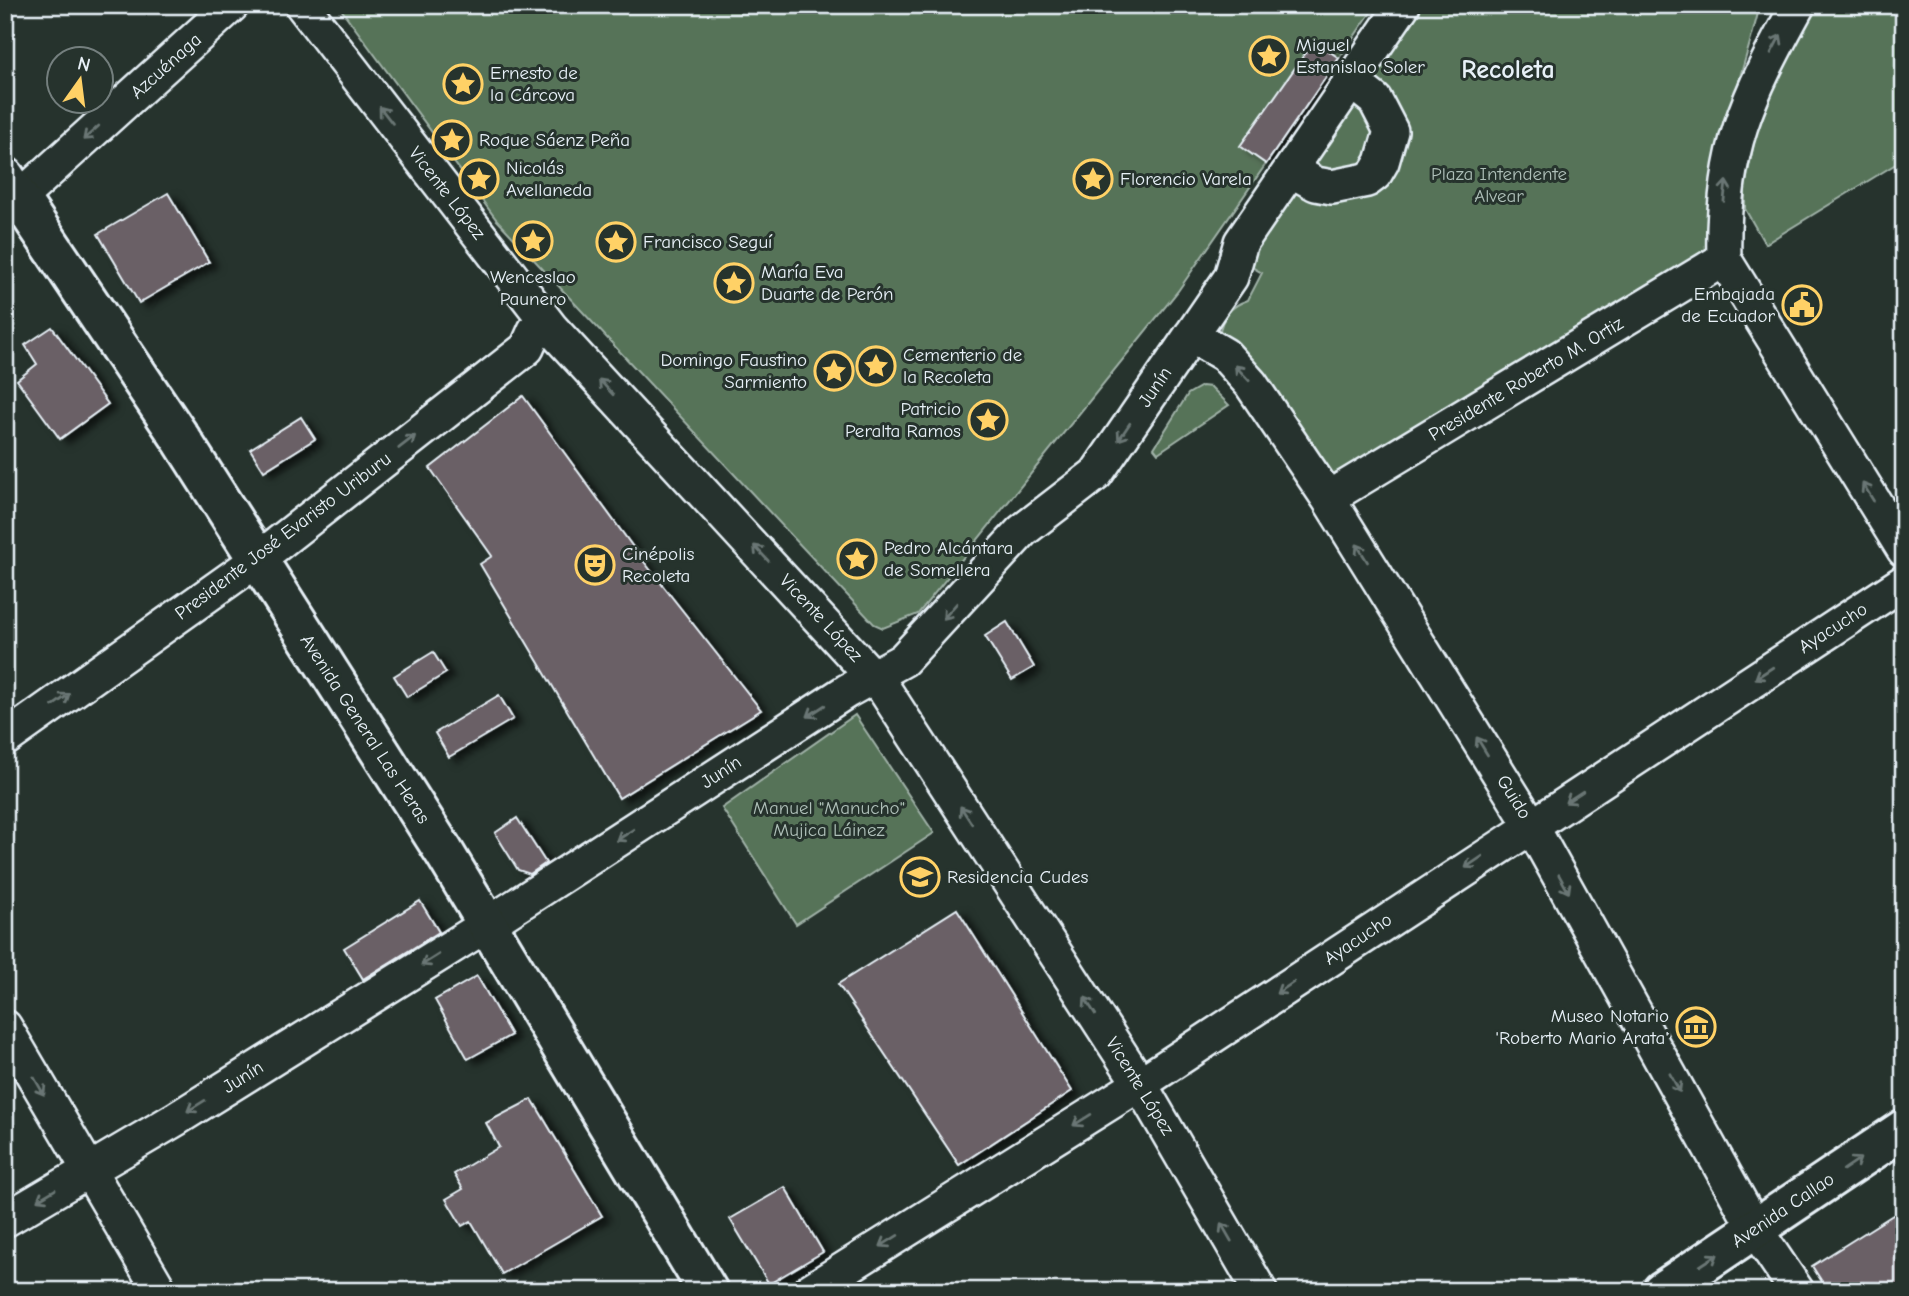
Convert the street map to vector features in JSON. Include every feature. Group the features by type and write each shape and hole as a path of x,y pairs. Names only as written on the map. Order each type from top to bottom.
{"main road":[{"name":"Avenida General Las Heras","path":"10,195 183,442 488,924 708,1291"},
{"name":"Avenida Callao","path":"1662,1291 1904,1129"}],"street":[{"name":"Azcuénaga","path":"10,195 232,5"},
{"name":"Vicente López","path":"302,5 552,329 874,675 1140,1084 1260,1291"},
{"name":"Junín","path":"5,1220 176,1119 488,924 874,675 903,660 1021,531 1096,474 1231,277 1241,242 1403,5"},
{"path":"1798,5 1755,83 1733,150 1723,210 1724,259 1904,550"},
{"path":"1290,170 1316,184 1332,187 1367,180 1375,174 1391,131 1375,100 1351,81"},
{"name":"Presidente Roberto M. Ortiz","path":"1328,498 1724,259"},
{"name":"Presidente José Evaristo Uriburu","path":"5,739 257,560 527,348 535,330 552,329"},
{"name":"Guido","path":"1191,335 1225,355 1251,384 1328,498 1531,825 1755,1229 1797,1291"},
{"name":"Ayacucho","path":"809,1291 1140,1084 1904,582"},
{"path":"5,1027 160,1291"}],"green space":[{"name":"Cementerio de la Recoleta","path":"338,5 1376,5 1178,291 918,614 883,628 874,624 496,219"},
{"name":"Plaza Intendente Alvear","path":"1403,5 1760,5 1715,169 1706,235 1707,269 1334,494 1219,335 1228,313 1236,305 1248,300 1262,273 1236,258"},
{"path":"1819,5 1904,5 1904,159 1765,244 1745,209 1745,188 1755,137 1793,41"},
{"path":"1202,386 1211,387 1229,405 1158,453 1154,448 1188,394"},
{"name":"Manuel \"Manucho\" Mujica Láinez","path":"855,715 934,833 796,924 722,808"}],"building":[{"path":"1314,41 1339,58 1266,164 1240,146"},
{"path":"168,193 209,262 139,303 98,234"},
{"path":"52,327 108,404 60,439 17,380 37,364 25,345"},
{"path":"523,396 641,558 761,710 619,798 480,564 492,556 430,468"},
{"path":"301,417 315,439 264,471 250,449"},
{"path":"1007,622 1034,667 1012,680 985,636"},
{"path":"433,652 446,673 407,697 394,676"},
{"path":"499,695 513,719 449,757 435,733"},
{"path":"517,818 546,863 530,874 518,870 495,833"},
{"path":"420,901 439,932 363,979 344,948"},
{"path":"957,909 1072,1091 959,1165 838,984"},
{"path":"477,976 511,1035 468,1059 435,1000"},
{"path":"532,1099 602,1216 502,1274 471,1221 462,1226 446,1199 463,1189 454,1174 499,1147 486,1123"},
{"path":"785,1187 823,1252 769,1284 730,1219"},
{"path":"1904,1208 1904,1284 1893,1291 1828,1291 1812,1266"}],"place":[{"name":"Miguel Estanislao Soler","path":"1269,56"},
{"name":"Ernesto de la Cárcova","path":"463,84"},
{"name":"Roque Sáenz Peña","path":"452,140"},
{"name":"Nicolás Avellaneda","path":"479,179"},
{"name":"Florencio Varela","path":"1093,179"},
{"name":"Wenceslao Paunero","path":"533,241"},
{"name":"Francisco Seguí","path":"616,242"},
{"name":"María Eva Duarte de Perón","path":"734,283"},
{"name":"Embajada de Ecuador","path":"1802,305"},
{"name":"Cementerio de la Recoleta","path":"876,366"},
{"name":"Domingo Faustino Sarmiento","path":"834,371"},
{"name":"Patricio Peralta Ramos","path":"988,420"},
{"name":"Pedro Alcántara de Somellera","path":"857,559"},
{"name":"Cinépolis Recoleta","path":"595,565"},
{"name":"Residencia Cudes","path":"920,877"},
{"name":"Museo Notario 'Roberto Mario Arata'","path":"1696,1027"}],"district":[{"name":"Recoleta","path":"1508,70"}]}
